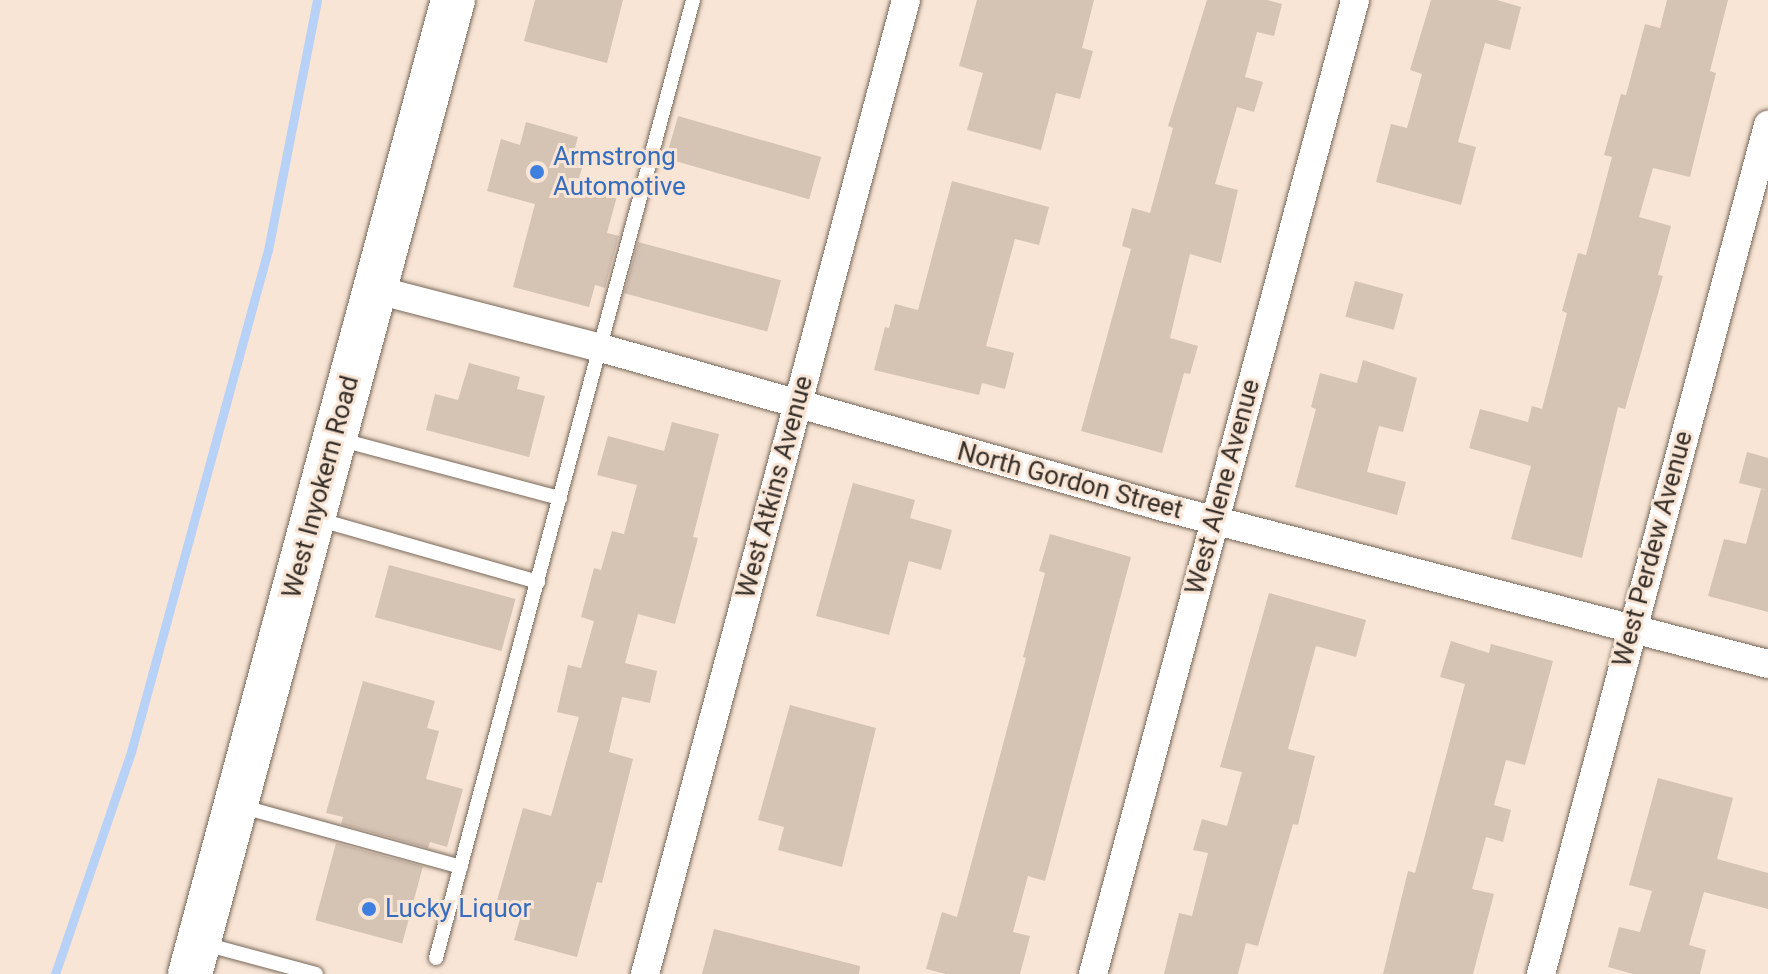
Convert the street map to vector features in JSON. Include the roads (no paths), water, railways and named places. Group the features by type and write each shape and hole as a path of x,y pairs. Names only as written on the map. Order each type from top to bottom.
{"main road":[{"name":"West Inyokern Road","path":"194,958 453,0"}],"street":[{"name":"West Atkins Avenue","path":"645,974 906,0"},
{"name":"West Alene Avenue","path":"1093,974 1355,0"},
{"name":"West Perdew Avenue","path":"1541,974 1768,125"},
{"name":"North Gordon Street","path":"373,289 601,348 1214,520 1768,664"}],"lane":[{"path":"436,958 693,0"},
{"path":"334,438 560,498"},
{"path":"313,518 538,582"},
{"path":"236,805 461,867"},
{"path":"194,958 316,974"}],"waterway":[{"path":"55,974 131,752 268,250 317,0"}],"place":[{"name":"Armstrong Automotive","path":"537,172"},
{"name":"Lucky Liquor","path":"369,909"}]}
